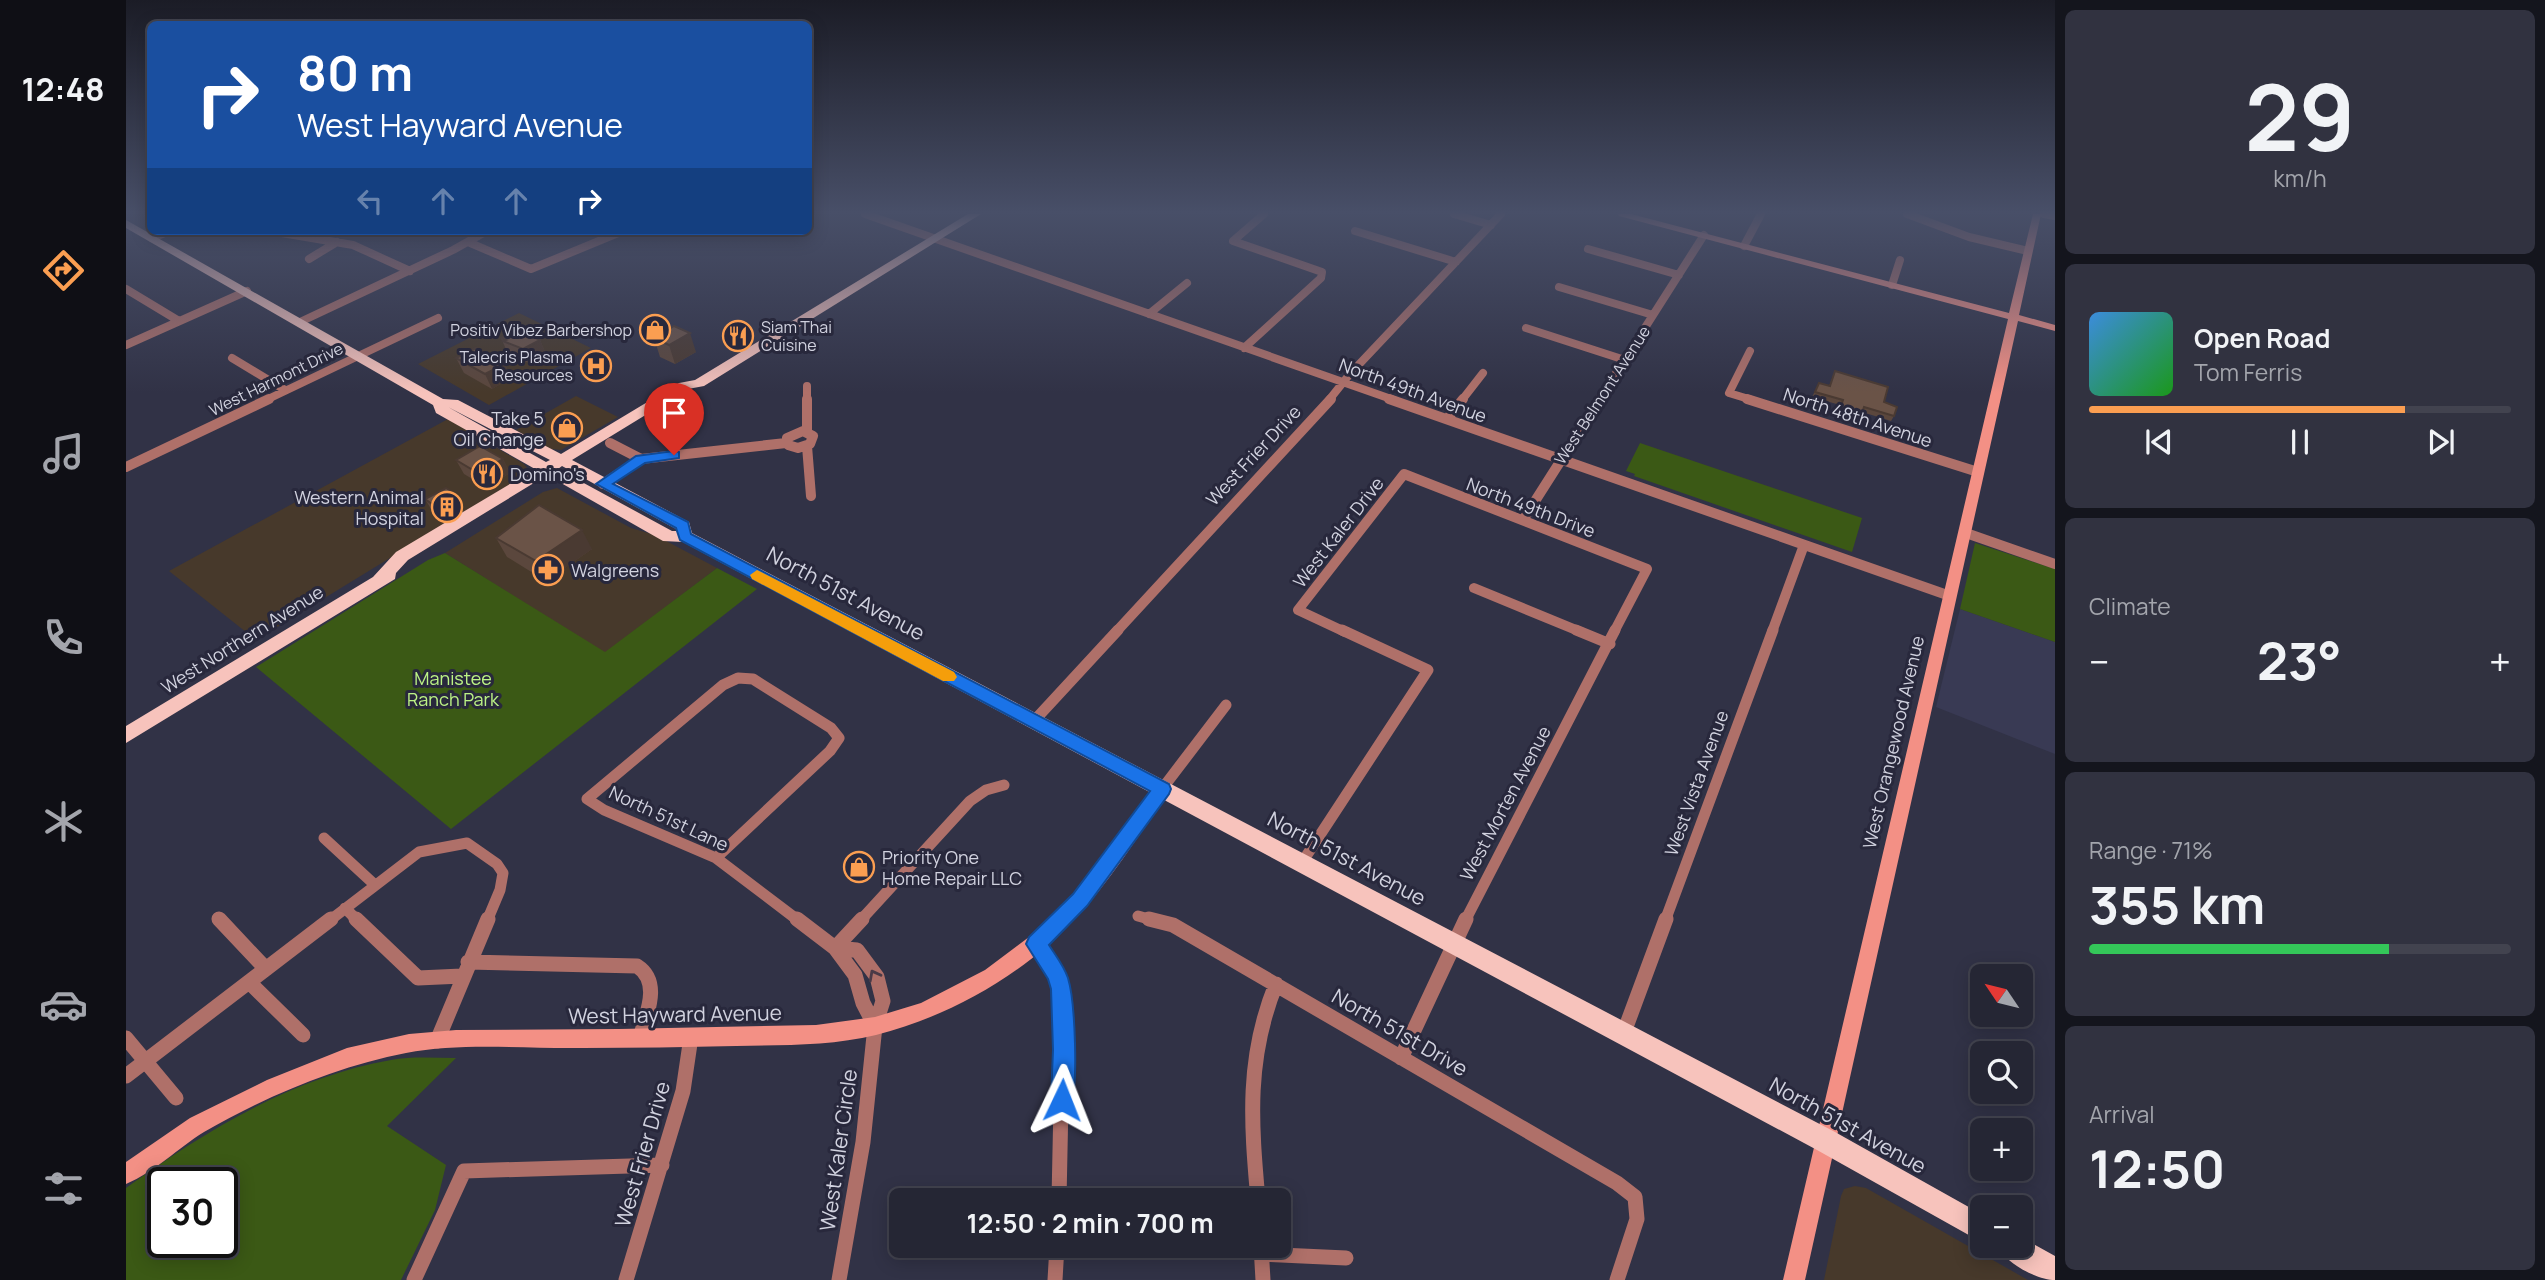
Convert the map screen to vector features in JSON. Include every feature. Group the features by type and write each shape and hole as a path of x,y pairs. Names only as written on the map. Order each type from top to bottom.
{"main road":[{"name":"North 51st Avenue","path":"216,274 440,403 441,410 558,469 669,537 685,536 1826,1141 1970,1223"},
{"name":"West Northern Avenue","path":"558,469 684,386 699,383 877,274"},
{"name":"West Northern Avenue","path":"126,735 380,579 402,556 610,443 696,390 699,383"},
{"name":"North 51st Avenue","path":"558,469 603,484 682,526 685,536"},
{"path":"2032,1258 2055,1271"}],"street":[{"path":"300,322 404,274"},
{"name":"North 49th Avenue","path":"1034,274 1950,596"},
{"path":"1244,348 1321,278 1322,274"},
{"name":"West Frier Drive","path":"1033,722 1445,274"},
{"path":"1675,274 1679,275"},
{"path":"1849,274 2055,328"},
{"path":"1892,285 1896,274"},
{"name":"West Orangewood Avenue","path":"1794,1280 2023,274"},
{"name":"West Belmont Avenue","path":"1523,520 1679,275"},
{"path":"1149,314 1187,283"},
{"path":"1559,286 1653,315"},
{"path":"127,290 179,321"},
{"path":"126,345 247,291"},
{"name":"West Harmont Drive","path":"126,467 439,318"},
{"path":"1526,328 1625,360"},
{"name":"North 48th Avenue","path":"1750,351 1730,393 1978,472"},
{"path":"232,358 285,390"},
{"path":"1447,419 1483,373"},
{"path":"603,484 641,459 786,443 794,448 807,446 814,438 807,432 807,386"},
{"path":"786,443 790,435 807,432"},
{"path":"610,443 641,459"},
{"path":"807,446 811,496"},
{"name":"North 49th Drive","path":"1404,474 1647,569"},
{"name":"West Kaler Drive","path":"1301,864 1428,670 1298,610 1404,474"},
{"path":"1966,533 2055,564"},
{"name":"West Vista Avenue","path":"1623,1035 1804,545"},
{"name":"West Morten Avenue","path":"1401,1058 1453,945 1647,569"},
{"path":"1474,588 1610,645"},
{"name":"North 51st Lane","path":"716,858 830,751 839,738 831,728 754,679 739,677 723,685 587,799 604,810 716,858 835,948 855,975 863,1003 876,1026"},
{"path":"1162,789 1226,705"},
{"path":"835,948 970,801 986,790 1004,785"},
{"name":"West Hayward Avenue","path":"126,1174 197,1125 274,1087 347,1056 409,1043 437,1041 798,1035 876,1026 942,1002 971,987 1036,944 1080,900 1162,789"},
{"path":"324,838 375,885"},
{"path":"126,1076 419,852 467,843 497,864 503,873 500,890 437,1041"},
{"path":"345,908 418,978 462,976"},
{"name":"North 51st Drive","path":"1138,916 1172,925 1617,1183 1635,1197 1637,1219 1617,1280"},
{"path":"218,918 266,969"},
{"path":"1036,944 1057,975 1063,1005 1059,1188"},
{"name":"North 51st Lane","path":"835,948 857,950 877,977 883,1001 876,1026"},
{"path":"468,962 643,968 649,974 652,985 640,1038"},
{"path":"250,982 303,1035"},
{"path":"1257,1188 1250,1102 1251,1065 1259,1027 1276,984"},
{"name":"West Kaler Circle","path":"839,1280 863,1142 876,1026"},
{"name":"West Frier Drive","path":"626,1280 683,1091 691,1037"},
{"path":"126,1038 176,1098"},
{"path":"414,1280 464,1171 662,1165"},
{"path":"1291,1253 1346,1258"},
{"path":"1055,1280 1056,1258"},
{"path":"1262,1258 1263,1280"}],"shaded area":[{"path":"519,313 591,348 489,405 418,364"},
{"path":"576,396 618,417 561,450 551,449 516,430"},
{"path":"448,419 524,464 527,468 524,476 256,640 169,571"},
{"path":"557,488 631,528 655,535 717,568 605,653 445,553 543,492"},
{"path":"1960,609 2055,642 2055,754 1936,707"},
{"path":"1855,1186 1866,1188 1970,1247 1970,1258 1989,1258 2028,1280 1824,1280 1844,1189"}],"green space":[{"path":"1640,443 1862,518 1852,552 1634,476 1635,474 1626,471"},
{"path":"1975,543 2055,569 2055,642 1960,609"},
{"name":"Manistee Ranch Park","path":"445,553 605,652 717,568 757,589 451,829 256,667 428,560"},
{"path":"415,1058 456,1058 387,1126 446,1165 435,1210 401,1280 126,1280 126,1188 147,1173 147,1258 238,1258 238,1167 156,1167 219,1127 285,1093 355,1068"}],"building":[{"path":"674,326 690,333 669,345 654,338"},
{"path":"518,329 540,340 523,349 501,338"},
{"path":"476,348 505,364 485,374 456,358"},
{"path":"1835,371 1888,387 1884,402 1897,407 1894,416 1864,407 1861,416 1840,409 1843,400 1815,392 1819,383 1830,386"},
{"path":"480,446 503,459 478,473 456,460"},
{"path":"446,488 456,494 435,506 425,499"},
{"path":"539,505 582,530 536,561 496,538"}],"slow traffic":[{"path":"757,575 949,677"}],"place":[{"name":"Positiv Vibez Barbershop","path":"655,330"},
{"name":"Siam Thai Cuisine","path":"738,336"},
{"name":"Talecris Plasma Resources","path":"596,366"},
{"name":"Take 5 Oil Change","path":"567,428"},
{"name":"Domino's","path":"487,474"},
{"name":"Western Animal Hospital","path":"447,507"},
{"name":"Walgreens","path":"548,570"},
{"name":"Priority One Home Repair LLC","path":"859,867"}],"route":[{"path":"674,455 641,459 603,484 682,526 685,536 1162,789 1080,900 1036,944 1057,975 1061,989 1064,1050 1062,1100"}]}
